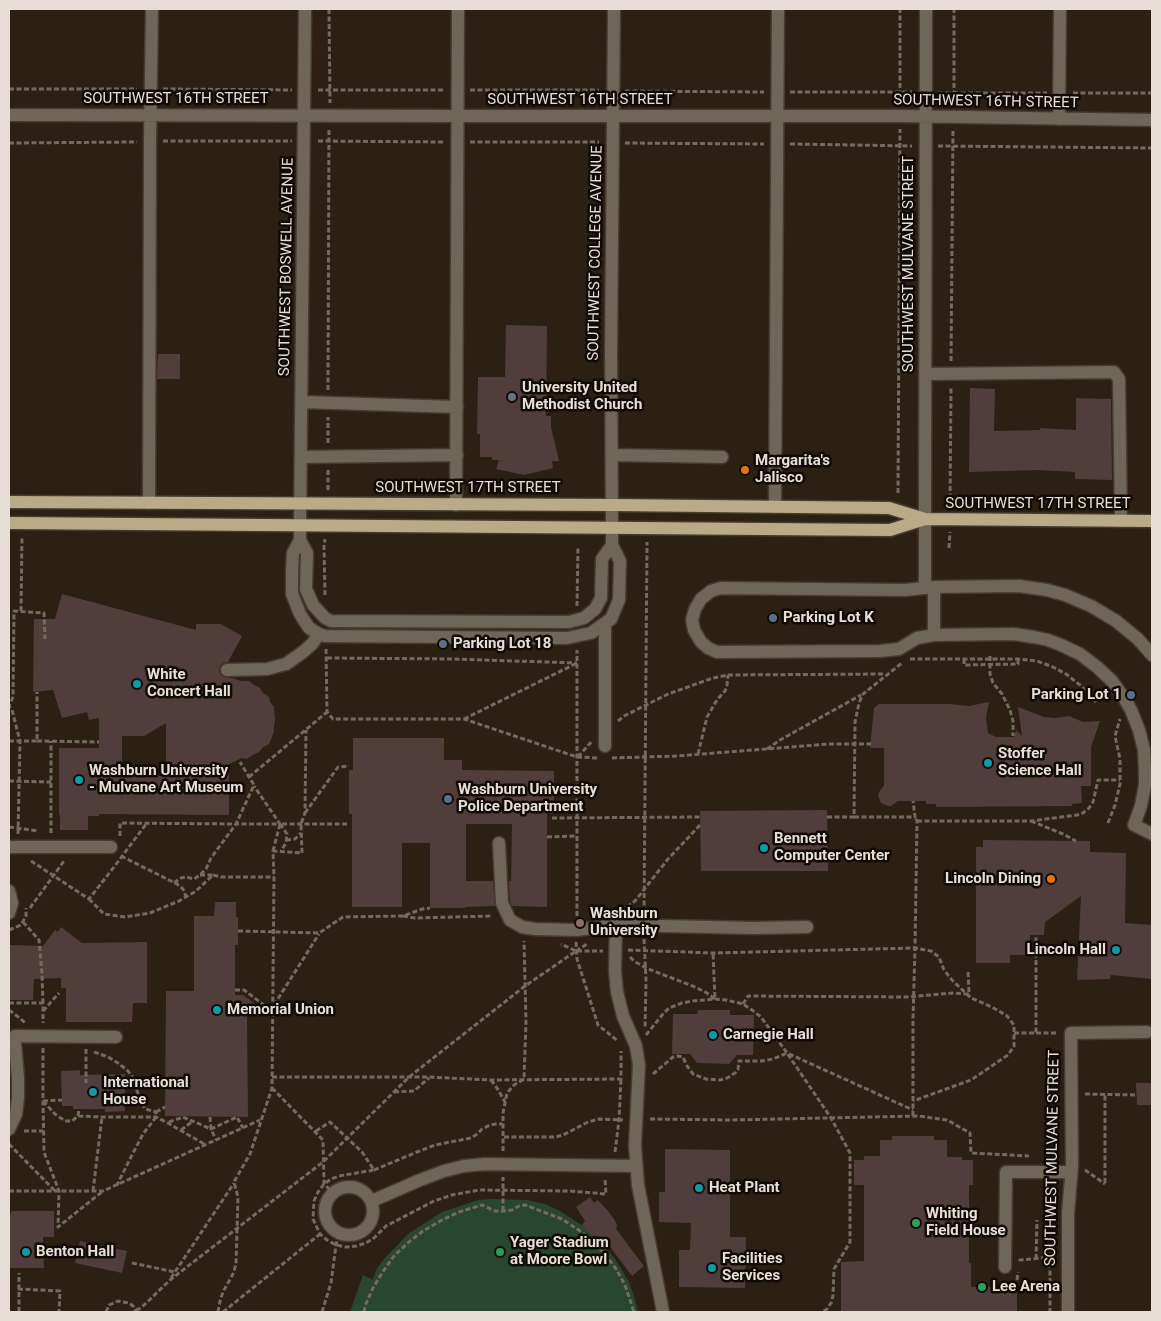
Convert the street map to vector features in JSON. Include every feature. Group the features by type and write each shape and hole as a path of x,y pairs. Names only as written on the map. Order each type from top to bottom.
{"main road":[{"name":"SOUTHWEST 17TH STREET","path":"9,502 889,508 924,520"},
{"name":"SOUTHWEST 17TH STREET","path":"9,523 890,530 924,520 1152,521"}],"street":[{"path":"149,503 152,9"},
{"name":"SOUTHWEST BOSWELL AVENUE","path":"300,540 305,9"},
{"path":"456,505 458,9"},
{"name":"SOUTHWEST COLLEGE AVENUE","path":"612,545 611,353 614,9"},
{"path":"775,507 778,9"},
{"name":"SOUTHWEST MULVANE STREET","path":"926,9 924,582 930,587 934,635"},
{"path":"1059,119 1060,9"},
{"name":"SOUTHWEST 16TH STREET","path":"9,115 900,116 1152,120"},
{"path":"925,374 1114,372 1119,379 1121,520"},
{"path":"302,402 457,407"},
{"path":"301,457 457,455"},
{"path":"612,455 722,457"},
{"path":"300,540 307,553 306,589 313,606 325,618 331,620 569,622 577,620 584,618 595,609 601,598 602,559 612,545 620,560 619,600 611,619 592,633 567,638 322,635 309,628 300,614 292,594 293,553 300,540"},
{"path":"1152,655 1138,639 1116,620 1091,606 1047,590 1018,586 930,587 905,590 719,588 707,593 698,603 693,615 693,627 698,639 716,652 880,651 899,649 917,638 934,635 1013,634 1034,637 1074,651 1091,662 1116,686 1137,723 1145,757 1145,778 1148,792 1134,825 1152,834"},
{"path":"605,623 606,754"},
{"path":"227,670 267,669 286,664 304,652 322,635"},
{"path":"499,843 502,903 510,920 522,926 535,929 576,930 612,926 807,927"},
{"path":"13,847 114,850"},
{"path":"9,891 12,903 9,914"},
{"path":"612,926 617,992 623,1016 636,1046 639,1065 636,1166 663,1312"},
{"path":"1071,1033 1147,1032"},
{"name":"SOUTHWEST MULVANE STREET","path":"1068,1312 1068,1213 1072,1169 1071,1033"},
{"path":"13,1035 116,1037"},
{"path":"9,1058 13,1051 13,1035"},
{"path":"13,1035 18,1078 16,1114 11,1126 13,1130"},
{"path":"372,1201 412,1183 464,1166 504,1164 636,1166"},
{"path":"1005,1267 1006,1172 1072,1169"},
{"path":"354,1188 364,1192 372,1201 374,1214 369,1226 364,1231 338,1239 328,1222 325,1212 329,1189 354,1188"}],"path":[{"path":"328,504 329,9"},
{"path":"898,493 901,146 900,9"},
{"path":"949,548 954,9"},
{"path":"9,89 1152,94"},
{"path":"9,142 614,142 1152,148"},
{"path":"325,618 324,546 327,526"},
{"path":"647,529 643,926 646,968 644,1023 647,1042"},
{"path":"21,611 22,532"},
{"path":"13,847 18,829 20,741 12,710 9,706 13,697 14,612 44,613 45,639"},
{"path":"322,635 326,658 327,712 333,719 464,719 577,758 606,754 646,757 829,744 871,744"},
{"path":"990,657 990,674 993,683 1002,694 1010,710 1013,721 1013,736"},
{"path":"766,749 862,694 886,674 911,659 990,657 1037,661 1059,671 1080,685 1096,702 1106,694 1109,699"},
{"path":"326,658 454,659 577,663 464,719"},
{"path":"964,659 964,666 1018,664 1018,659"},
{"path":"577,758 588,744 624,716 668,694 713,678 728,675 886,674"},
{"path":"698,754 707,718 727,685 728,675"},
{"path":"37,692 37,741"},
{"path":"854,818 855,722 862,694"},
{"path":"249,777 327,712"},
{"path":"1108,823 1115,805 1120,780 1120,759 1115,736 1120,714"},
{"path":"305,813 306,730"},
{"path":"9,741 99,742"},
{"path":"50,847 51,741"},
{"path":"240,762 287,834 282,852"},
{"path":"273,851 302,853 301,824 305,813 338,767 349,766"},
{"path":"917,821 1031,821 1078,815 1089,808 1093,802 1098,780 1120,780"},
{"path":"9,781 51,782"},
{"path":"174,883 186,877 194,879 206,869 211,858 236,824 254,785"},
{"path":"913,801 917,821 913,997 913,1116"},
{"path":"827,818 915,817"},
{"path":"552,818 701,818"},
{"path":"1031,821 1076,841"},
{"path":"120,823 347,824"},
{"path":"89,899 147,823"},
{"path":"169,1281 234,1182 250,1154 272,1088 273,851 280,824"},
{"path":"106,1312 110,1305 118,1301 127,1302 136,1311 141,1308 169,1281 323,1162 409,1078 525,986 612,926 635,901 668,859 701,824"},
{"path":"9,827 50,832"},
{"path":"286,840 295,839 301,833"},
{"path":"547,837 577,836"},
{"path":"114,850 174,883 183,889 186,897"},
{"path":"30,908 64,861"},
{"path":"200,875 274,877"},
{"path":"53,877 89,899 104,914 125,917 150,913 186,897 196,892 213,875"},
{"path":"403,916 430,908"},
{"path":"273,1009 319,933 343,917 507,916"},
{"path":"23,922 39,940 43,1027"},
{"path":"9,932 13,928"},
{"path":"238,931 319,933"},
{"path":"1036,935 1036,1033"},
{"path":"503,1211 503,1112 507,1093 514,1085 524,1079 526,1022 524,936"},
{"path":"554,942 576,951 603,951"},
{"path":"714,999 695,987 646,968 634,961 626,950 713,953 915,948 931,951 939,958 944,970 952,980 966,994 1007,1016 1014,1025 1014,1046 1008,1055 971,1080 913,1101"},
{"path":"713,953 714,999"},
{"path":"966,994 969,994 968,970"},
{"path":"235,990 244,990 273,1009"},
{"path":"43,1011 59,993"},
{"path":"743,1004 748,996 913,997 953,993 966,994"},
{"path":"646,1035 669,1008 682,1003 714,999 743,1004 761,1018 831,1118 850,1153 850,1242 834,1270 833,1296 827,1309 822,1312"},
{"path":"9,1003 43,1003"},
{"path":"1014,1033 1071,1033"},
{"path":"43,1046 44,1152 60,1191 58,1227 104,1191 260,1120"},
{"path":"86,1083 85,1048 108,1057 128,1071 133,1078 139,1098 145,1109 156,1112 165,1107"},
{"path":"650,1070 650,1077 673,1057 680,1056 683,1057 693,1074 706,1079 720,1080 727,1078 738,1070 739,1061 762,1061 787,1053 913,1110"},
{"path":"394,1092 414,1091 429,1078"},
{"path":"503,1124 490,1125 471,1138 435,1145 374,1170 339,1176 329,1189 318,1192 314,1201 314,1219 320,1234 326,1240 338,1239 346,1247 356,1246 366,1243 386,1226 434,1201 452,1195 479,1190 570,1191 606,1194 604,1178 615,1178 621,1079"},
{"path":"490,1080 498,1088 505,1103"},
{"path":"272,1088 323,1140 323,1162 329,1189"},
{"path":"1072,1094 1137,1095"},
{"path":"1072,1169 1087,1171 1105,1184 1105,1095"},
{"path":"43,1101 62,1100"},
{"path":"43,1101 55,1114 65,1121 72,1121 78,1116 79,1109"},
{"path":"650,1110 650,1119"},
{"path":"117,1185 143,1134 156,1117 156,1112"},
{"path":"78,1116 156,1117 206,1145"},
{"path":"503,1137 556,1137 599,1119 731,1120 913,1116 946,1120 970,1133 971,1152 1038,1156"},
{"path":"93,1191 102,1117"},
{"path":"168,1123 182,1117 210,1129 237,1117 243,1128"},
{"path":"210,1117 210,1129 216,1140"},
{"path":"181,1130 193,1121"},
{"path":"316,1131 330,1122 362,1152 374,1170"},
{"path":"13,1130 43,1131"},
{"path":"9,1144 54,1191"},
{"path":"218,1312 223,1292 234,1272 237,1254 238,1197 234,1182"},
{"path":"9,1191 104,1191"},
{"path":"364,1312 369,1297 382,1273 394,1256 410,1241 442,1220 474,1206 482,1205 495,1211 512,1210 525,1205 562,1219 580,1231 599,1248 616,1269 627,1291 634,1312"},
{"path":"1036,1258 1037,1220"},
{"path":"223,1312 320,1234"},
{"path":"322,1312 331,1283 338,1239"},
{"path":"1017,1280 1020,1260 1050,1257 1050,1312"},
{"path":"132,1263 175,1272"},
{"path":"19,1273 19,1312"},
{"path":"18,1289 60,1291 59,1312"}],"green space":[{"name":"Yager Stadium at Moore Bowl","path":"478,1200 527,1200 545,1204 560,1211 586,1228 615,1259 629,1282 638,1312 350,1312 363,1275 373,1280 376,1270 384,1259 408,1234 442,1212"}],"building":[{"name":"University United Methodist Church","path":"506,325 547,326 546,416 551,416 551,427 559,461 552,461 553,468 524,475 496,469 499,460 492,460 492,457 480,457 480,434 477,434 478,377 505,377"},
{"path":"158,354 180,354 180,379 157,379"},
{"path":"970,388 995,389 994,431 1040,430 1040,428 1076,430 1076,398 1111,399 1112,480 1075,479 1075,472 1038,470 969,472"},
{"path":"62,594 196,630 196,624 221,624 242,636 228,662 220,666 220,674 224,677 249,681 260,688 269,697 274,707 275,720 274,732 269,744 247,759 242,758 229,764 229,815 99,814 99,816 88,816 88,830 60,830 59,748 99,748 99,718 89,720 87,712 62,718 53,690 33,692 34,619 55,619","holes":["166,723 166,776 122,776 122,736 144,736"]},
{"name":"Stoffer Science Hall","path":"989,702 986,717 988,733 996,737 1014,737 1016,730 1022,736 1018,707 1044,717 1069,716 1083,722 1100,721 1091,747 1091,786 1081,786 1082,803 1072,804 1072,806 936,807 936,804 926,804 926,801 898,801 891,806 881,803 878,796 884,786 884,748 870,748 874,708 879,704 950,704 969,706"},
{"path":"353,738 444,738 444,760 462,760 462,770 554,771 554,814 547,814 547,907 512,906 509,881 511,881 512,824 466,824 466,881 493,881 495,906 430,908 430,843 402,843 402,907 352,907 352,814 349,814 349,770 353,770"},
{"name":"Bennett Computer Center","path":"827,810 828,871 701,871 700,811"},
{"name":"Lincoln Dining","path":"983,840 1090,841 1090,852 1126,853 1125,923 1152,925 1152,979 1111,975 1110,979 1077,980 1081,896 1045,922 1044,935 1030,935 1030,955 1010,955 1010,963 976,963 976,847 983,847"},
{"name":"Memorial Union","path":"215,902 236,902 238,945 235,945 235,995 243,995 255,1004 247,1015 248,1117 165,1116 166,991 194,991 194,916 214,916"},
{"path":"61,927 82,943 147,942 147,1003 133,1003 132,1022 66,1022 66,988 61,988 61,978 34,979 33,1000 9,1000 9,945 43,946 55,930 58,932"},
{"name":"Carnegie Hall","path":"698,1010 730,1010 730,1015 754,1015 753,1055 737,1055 729,1064 697,1063 690,1054 672,1054 673,1014 697,1014"},
{"name":"International House","path":"80,1070 80,1075 125,1074 125,1111 105,1112 105,1109 73,1109 73,1106 62,1106 61,1071"},
{"path":"1136,1083 1152,1083 1152,1105 1137,1105"},
{"name":"Whiting Field House","path":"892,1136 934,1136 934,1140 947,1140 947,1157 962,1157 962,1160 973,1160 973,1185 969,1185 969,1263 971,1263 971,1287 1017,1286 1017,1312 841,1312 841,1262 864,1261 864,1185 854,1185 854,1160 864,1160 864,1156 880,1156 880,1140 892,1140"},
{"path":"665,1149 730,1150 730,1237 746,1237 745,1288 679,1287 679,1250 690,1250 691,1223 659,1222 659,1192 665,1192"},
{"path":"590,1197 594,1203 598,1200 608,1211 617,1225 616,1229 644,1266 632,1276 605,1240 590,1234 582,1225 585,1221 576,1207"},
{"name":"Benton Hall","path":"11,1211 54,1211 54,1237 43,1237 44,1268 9,1268 9,1214 11,1214"},
{"path":"80,1241 127,1251 122,1273 75,1263"}],"place":[{"name":"University United Methodist Church","path":"512,397"},
{"name":"Margarita's Jalisco","path":"745,470"},
{"name":"Parking Lot K","path":"773,618"},
{"name":"Parking Lot 18","path":"443,644"},
{"name":"White Concert Hall","path":"137,684"},
{"name":"Parking Lot 1","path":"1131,695"},
{"name":"Stoffer Science Hall","path":"988,763"},
{"name":"Washburn University - Mulvane Art Museum","path":"79,780"},
{"name":"Washburn University Police Department","path":"448,799"},
{"name":"Bennett Computer Center","path":"764,848"},
{"name":"Lincoln Dining","path":"1051,879"},
{"name":"Washburn University","path":"580,923"},
{"name":"Lincoln Hall","path":"1116,950"},
{"name":"Memorial Union","path":"217,1010"},
{"name":"Carnegie Hall","path":"713,1035"},
{"name":"International House","path":"93,1092"},
{"name":"Heat Plant","path":"699,1188"},
{"name":"Whiting Field House","path":"916,1223"},
{"name":"Benton Hall","path":"26,1252"},
{"name":"Yager Stadium at Moore Bowl","path":"500,1252"},
{"name":"Facilities Services","path":"712,1268"},
{"name":"Lee Arena","path":"982,1287"}]}
